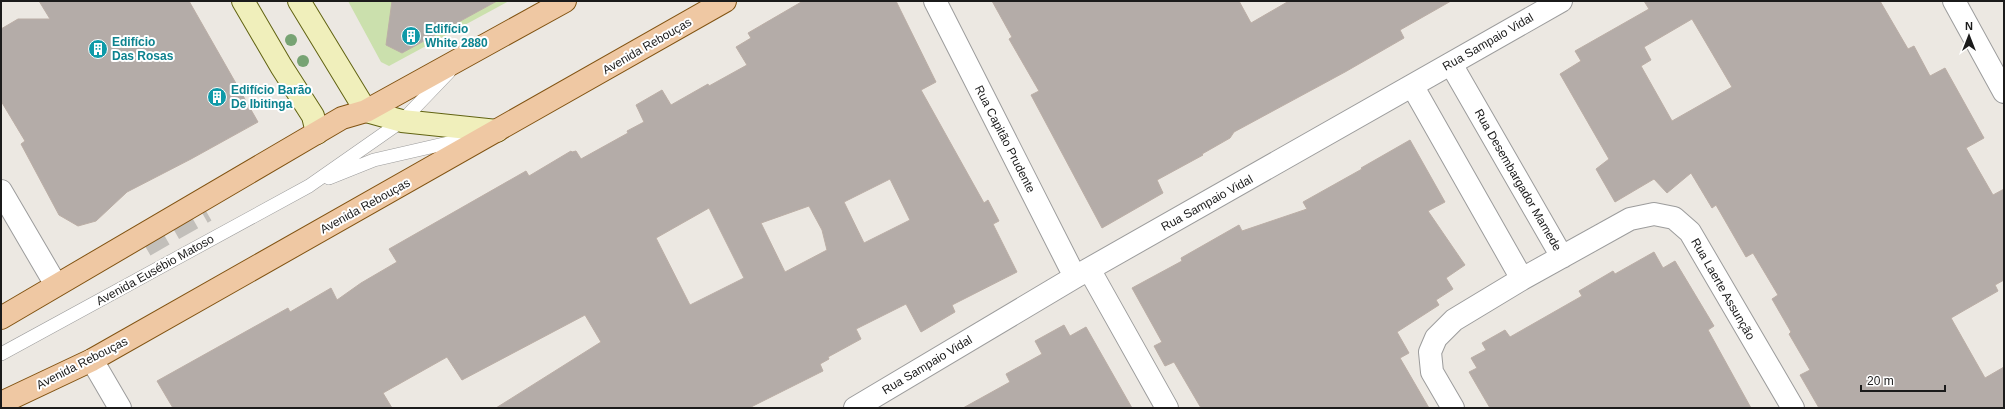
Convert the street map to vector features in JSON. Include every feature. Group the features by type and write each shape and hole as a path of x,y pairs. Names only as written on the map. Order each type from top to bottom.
{"main road":[{"path":"244,1 281,66 313,116 317,133"},
{"path":"298,1 366,111 402,121 497,131"},
{"path":"1,318 342,118 366,111 564,1"},
{"name":"Avenida Rebouças","path":"1,403 92,360 725,1"},
{"path":"206,211 350,130 366,111"}],"street":[{"name":"Rua Capitão Prudente","path":"935,1 1082,273 1167,408"},
{"name":"Rua Sampaio Vidal","path":"855,408 1082,273 1413,87 1561,1"},
{"path":"1954,1 2004,92"},
{"name":"Rua Desembargador Mamede","path":"1451,64 1562,257 1454,320 1436,338 1430,352 1432,372 1453,408"},
{"path":"1413,87 1522,279"},
{"path":"1,191 56,285"},
{"name":"Rua Laerte Assunção","path":"1562,257 1630,219 1654,214 1674,218 1690,232 1792,408"},
{"path":"92,360 120,408"}],"lane":[{"name":"Avenida Eusébio Matoso","path":"1,354 309,186 402,121 465,56"},
{"name":"Avenida Eusébio Matoso","path":"309,186 374,160 497,131"}],"green space":[{"path":"348,1 392,1 402,53 497,1 509,1 389,66 381,62"}],"building":[{"path":"39,1 189,1 258,122 127,192 96,221 78,226 59,215 21,144 25,141 1,101 1,29 18,19 50,19"},
{"name":"Edifício White 2880","path":"392,1 497,1 402,53 386,45"},
{"path":"803,1 896,1 936,82 921,90 984,203 988,200 999,221 993,224 1017,272 952,305 955,312 921,332 906,304 856,329 861,339 828,357 829,359 820,364 823,371 749,408 496,408 601,342 585,315 462,380 447,357 383,393 392,408 173,408 157,381 288,308 290,312 331,288 337,300 361,283 397,262 389,249 526,171 529,176 571,151 576,151 581,159 628,133 627,131 644,122 636,105 662,90 671,105 708,84 709,86 747,65 736,47 751,38 748,33","holes":["890,179 910,220 864,243 844,202","809,206 822,230 827,250 785,272 761,223","709,208 744,278 690,305 656,238"]},
{"path":"992,1 1239,1 1251,23 1289,1 1451,1 1400,30 1404,38 1345,72 1234,132 1230,138 1202,154 1203,155 1157,180 1163,193 1102,228 1031,95 1039,91 1009,39 1012,37"},
{"path":"1644,1 1880,1 1908,49 1914,46 1930,76 1945,68 1984,138 1966,148 1993,195 2004,189 2004,280 1995,285 1998,291 1951,318 1985,378 2004,367 2004,408 1819,408 1800,375 1810,370 1789,334 1791,332 1772,299 1778,295 1753,253 1746,257 1716,205 1712,208 1691,173 1667,193 1654,179 1615,202 1596,169 1609,159 1560,74 1581,61 1575,51 1649,9","holes":["1692,19 1732,87 1672,121 1641,66 1651,60 1644,47"]},
{"path":"1410,140 1445,202 1428,211 1465,265 1446,278 1453,289 1436,300 1439,305 1397,332 1409,353 1400,358 1429,408 1201,408 1174,362 1165,366 1154,346 1162,342 1132,288 1182,261 1181,258 1239,225 1242,231 1307,209 1303,202"},
{"path":"1654,252 1663,268 1675,261 1714,326 1708,330 1751,408 1490,408 1469,372 1477,368 1471,358 1486,350 1482,343 1505,330 1510,337 1582,296 1579,291 1613,271 1615,274"},
{"path":"1064,325 1070,336 1086,327 1132,408 963,408 1010,382 1006,374 1042,354 1035,341"}],"tunnel":[{"path":"145,246 206,211"}],"place":[{"name":"Edifício White 2880","path":"411,36"},
{"name":"Edifício Das Rosas","path":"98,49"},
{"name":"Edifício Barão De Ibitinga","path":"217,97"}]}
